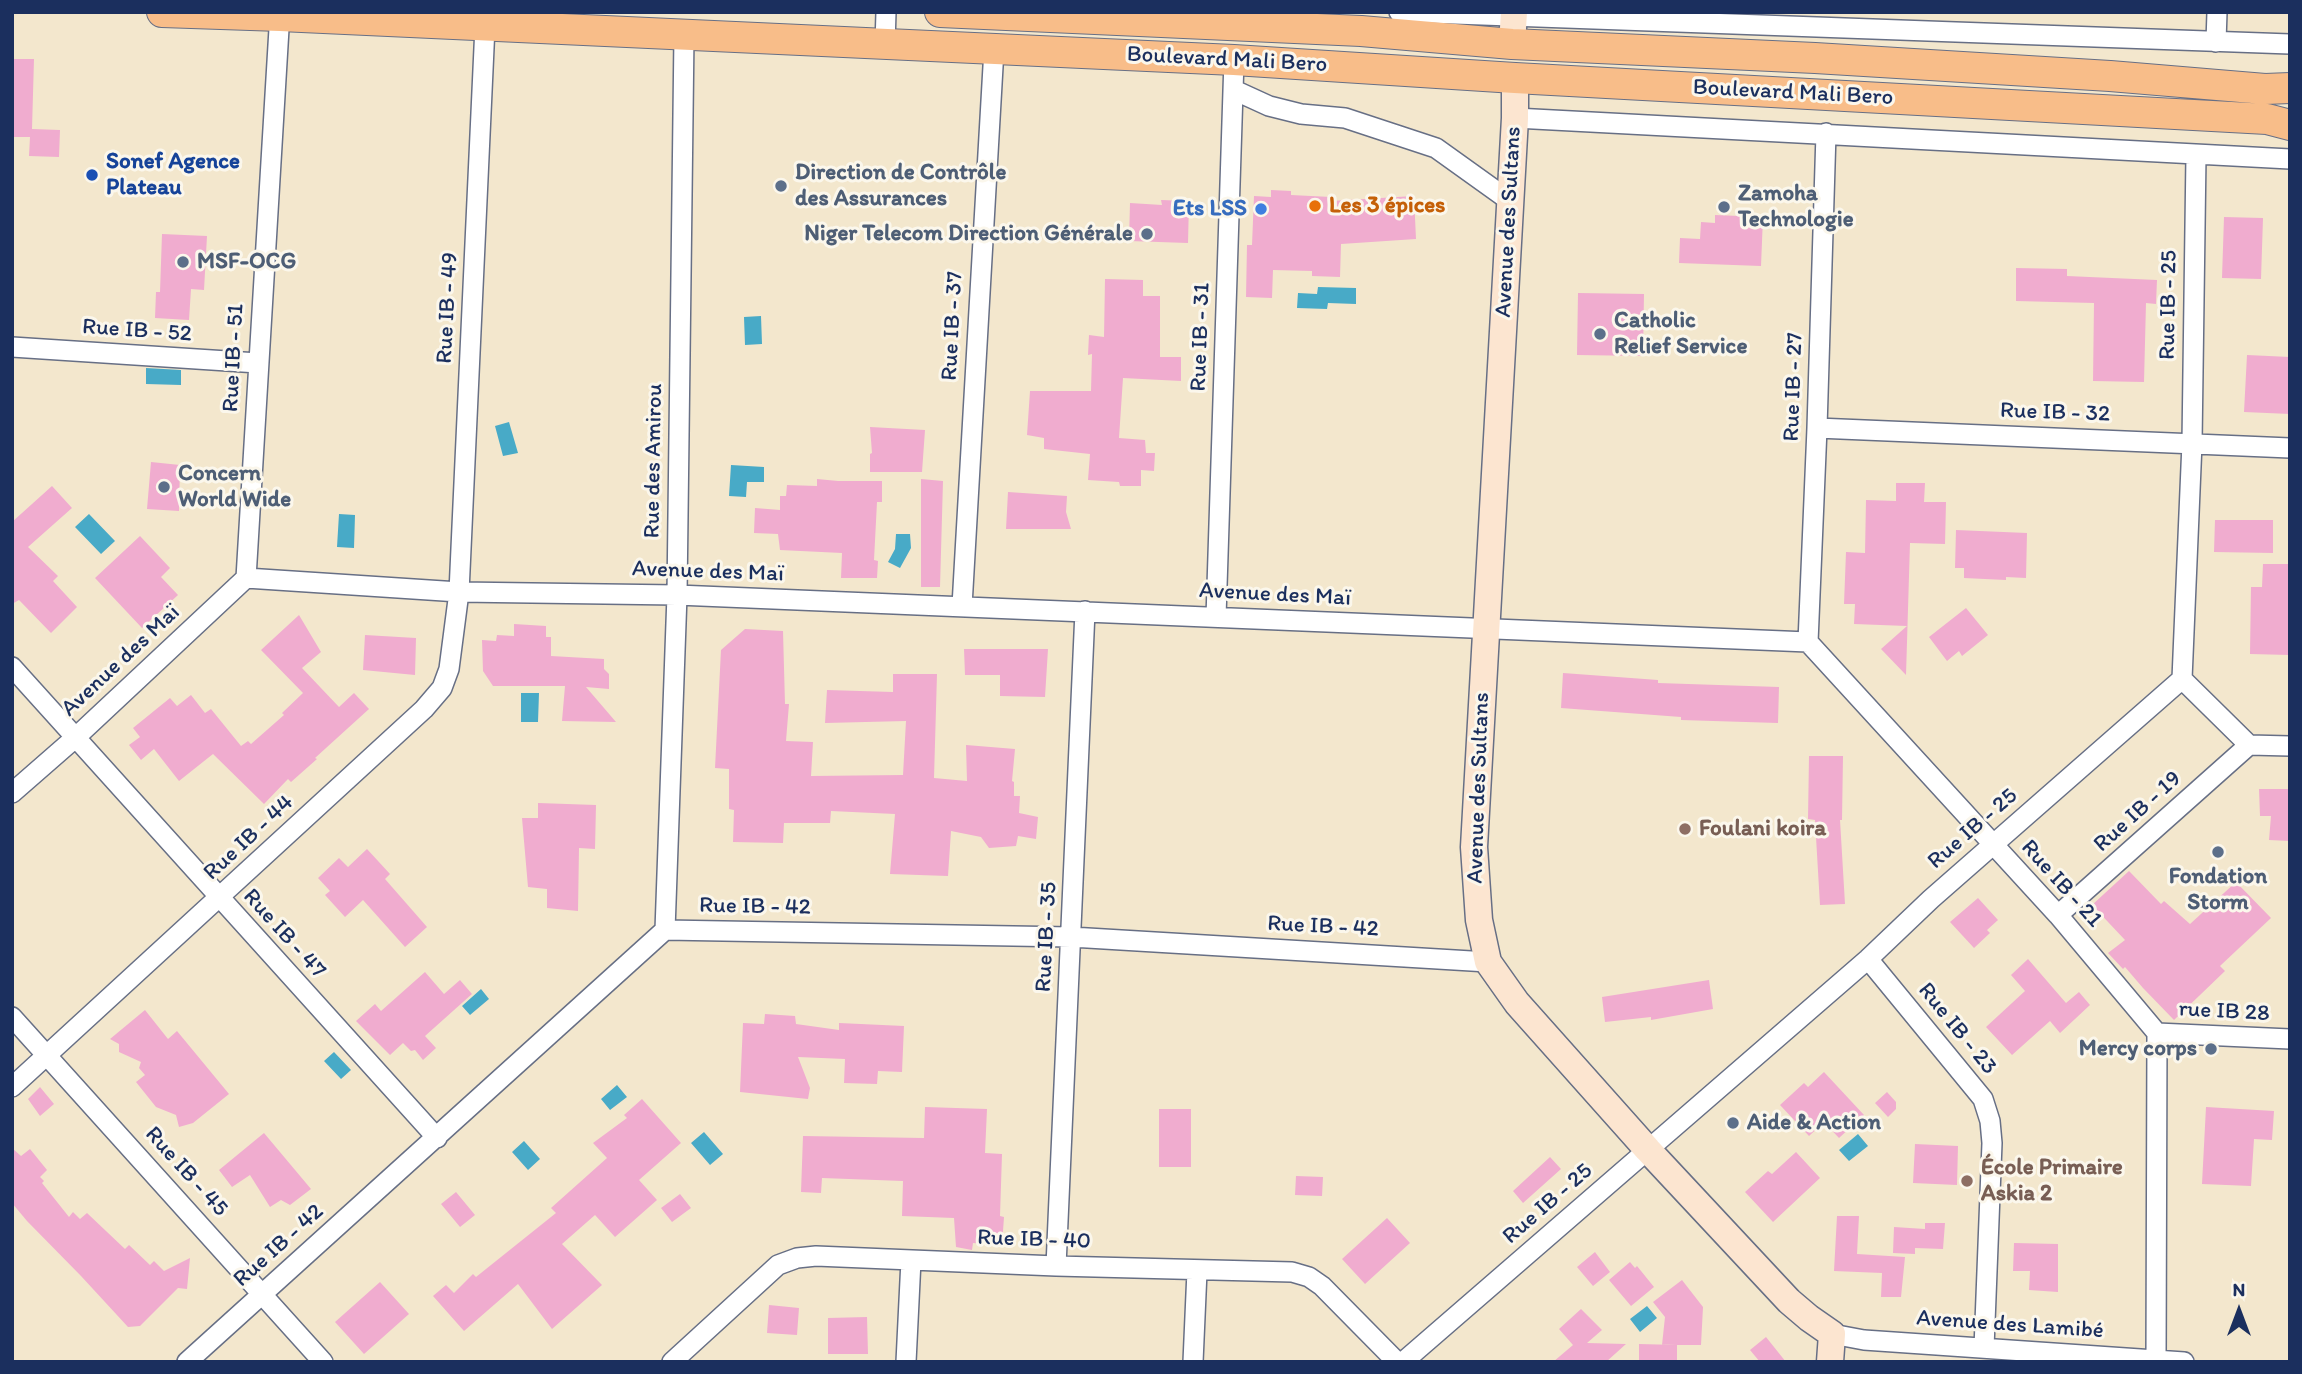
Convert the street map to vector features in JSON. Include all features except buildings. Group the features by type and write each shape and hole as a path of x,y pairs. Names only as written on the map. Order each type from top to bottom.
{"main road":[{"name":"Boulevard Mali Bero","path":"162,12 280,14 485,26 583,22 684,35 1234,60 2282,121"},
{"name":"Boulevard Mali Bero","path":"940,12 1192,18 1361,31 1513,24 1815,58 2281,89"}],"street":[{"path":"885,44 887,12"},
{"name":"Boulevard Mali Bero","path":"1399,12 1513,24 1844,21 2290,44"},
{"path":"2216,42 2217,12"},
{"name":"Rue IB - 51","path":"246,578 280,14"},
{"path":"1191,58 1192,18"},
{"name":"Rue IB - 49","path":"458,592 485,26"},
{"name":"Rue des Amirou","path":"666,929 677,595 684,35"},
{"name":"Rue IB - 37","path":"962,606 994,49"},
{"name":"Rue IB - 31","path":"1216,617 1234,60"},
{"name":"Avenue des Sultans","path":"1515,78 1515,118 1474,847 1479,920 1488,962 1517,1003 1648,1150 1789,1301 1832,1334"},
{"path":"1234,90 1269,106 1301,114 1345,118 1436,148 1510,201"},
{"name":"Boulevard Mali Bero","path":"1515,118 2290,159"},
{"name":"Rue IB - 27","path":"1808,642 1826,133"},
{"name":"Rue IB - 25","path":"1403,1362 1868,959 1931,899 2182,679 2192,443 2196,155"},
{"name":"Rue IB - 52","path":"12,347 258,363"},
{"name":"Rue IB - 32","path":"1817,428 2290,448"},
{"name":"Avenue des Maï","path":"12,793 75,738 246,578 458,592 677,595 1485,629"},
{"name":"Rue IB - 44","path":"12,1087 424,709 442,688 449,669 458,592"},
{"name":"Rue IB - 35","path":"1056,1266 1084,611"},
{"path":"1485,629 1808,642"},
{"name":"Rue IB - 21","path":"1808,642 2058,915 2157,1034"},
{"name":"Rue IB - 47","path":"12,667 437,1138"},
{"path":"2182,679 2249,745 2290,746"},
{"name":"Rue IB - 19","path":"2058,915 2249,745"},
{"name":"Rue IB - 42","path":"187,1362 666,929 1071,937 1488,962"},
{"name":"Rue IB - 23","path":"1868,959 1983,1099 1990,1121 1992,1143 1984,1348"},
{"name":"Rue IB - 45","path":"12,1017 323,1362"},
{"path":"2156,1361 2157,1034"},
{"name":"rue IB 28","path":"2157,1034 2290,1040"},
{"name":"Rue IB - 40","path":"672,1362 778,1265 797,1258 816,1256 1292,1272 1310,1277 1322,1286 1397,1362"},
{"path":"906,1362 911,1259"},
{"path":"1193,1362 1197,1270"},
{"path":"1830,1362 1832,1334"},
{"name":"Avenue des Lamibé","path":"1832,1334 1864,1340 2184,1362"}],"water":[{"path":"1318,287 1356,288 1356,304 1328,303 1327,309 1297,308 1298,293 1317,294"},
{"path":"761,316 762,344 745,345 744,317"},
{"path":"146,368 181,370 181,385 146,384"},
{"path":"509,422 518,453 503,456 495,426"},
{"path":"731,465 764,467 764,482 747,482 746,497 729,496"},
{"path":"89,514 115,541 101,554 75,527"},
{"path":"339,514 355,515 354,548 337,547"},
{"path":"896,534 910,534 911,548 900,568 888,562 895,549"},
{"path":"521,693 539,693 538,722 521,722"},
{"path":"481,989 489,999 470,1015 462,1006"},
{"path":"334,1052 351,1070 341,1079 324,1061"},
{"path":"617,1085 627,1097 610,1110 601,1099"},
{"path":"704,1132 723,1154 710,1165 691,1143"},
{"path":"1858,1134 1868,1146 1849,1161 1839,1150"},
{"path":"524,1141 540,1159 528,1170 512,1152"},
{"path":"1647,1306 1657,1318 1640,1332 1630,1319"}],"place":[{"name":"Sonef Agence Plateau","path":"92,175"},
{"name":"Direction de Contrôle des Assurances","path":"781,186"},
{"name":"Les 3 épices","path":"1315,206"},
{"name":"Zamoha Technologie","path":"1724,207"},
{"name":"Ets LSS","path":"1261,209"},
{"name":"Niger Telecom Direction Générale","path":"1147,234"},
{"name":"MSF-OCG","path":"183,262"},
{"name":"Catholic Relief Service","path":"1600,334"},
{"name":"Concern World Wide","path":"164,487"},
{"name":"Foulani koira","path":"1685,829"},
{"name":"Fondation Storm","path":"2218,852"},
{"name":"Mercy corps","path":"2211,1049"},
{"name":"Aide & Action","path":"1733,1123"},
{"name":"École Primaire Askia 2","path":"1967,1181"}]}
